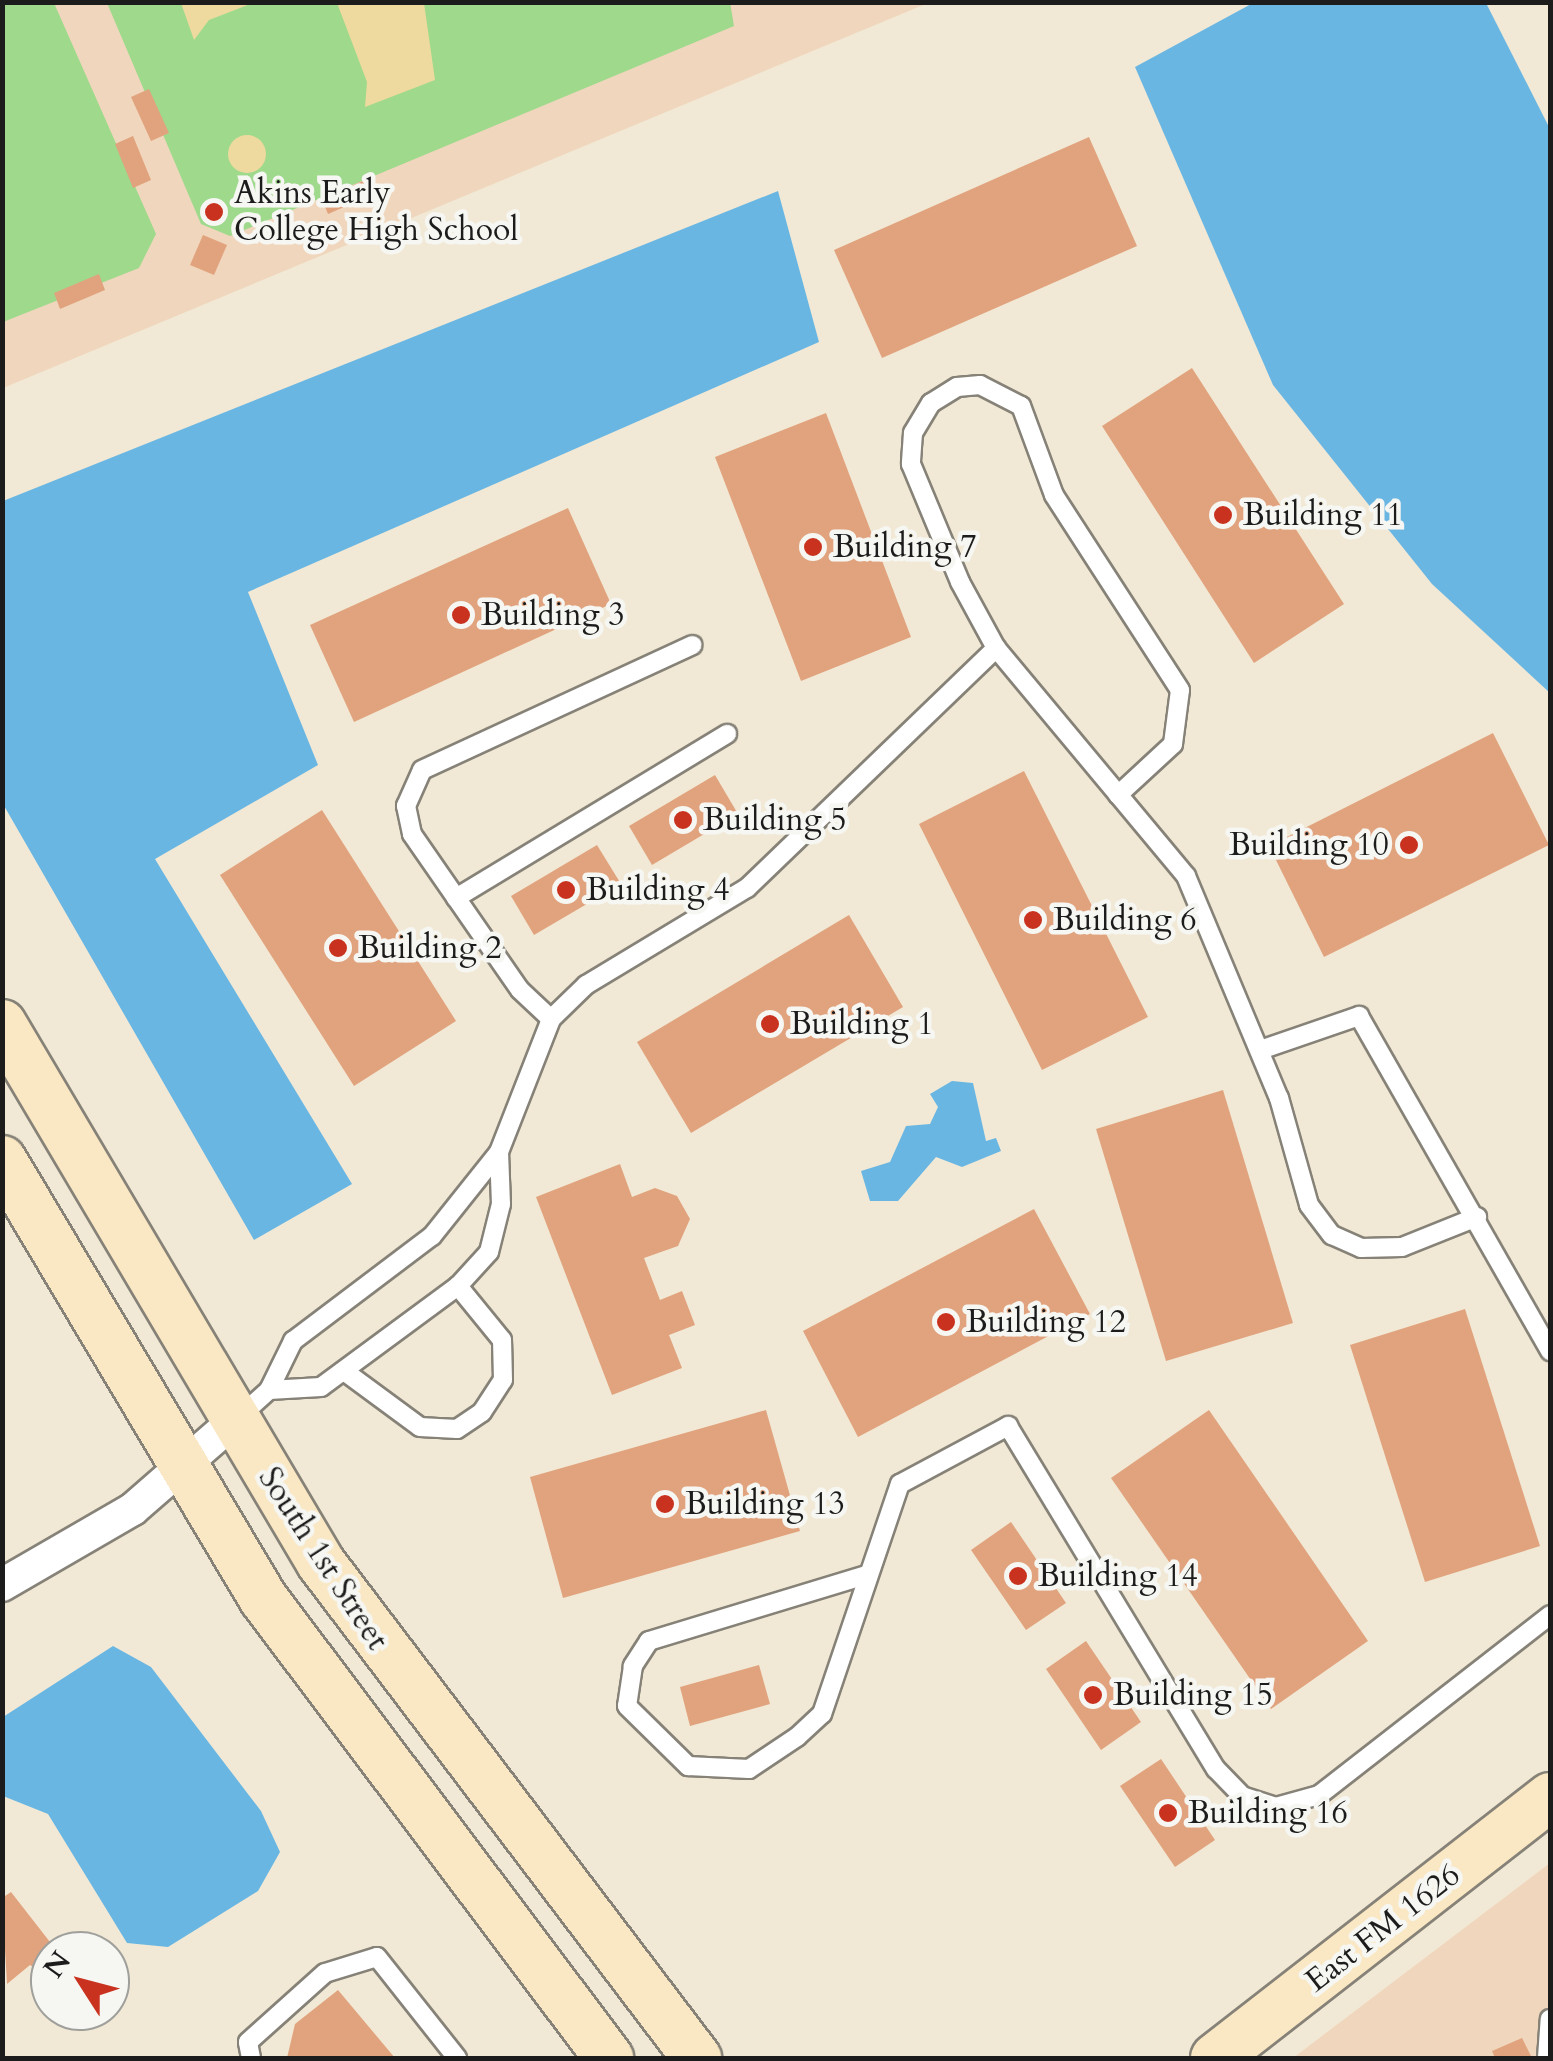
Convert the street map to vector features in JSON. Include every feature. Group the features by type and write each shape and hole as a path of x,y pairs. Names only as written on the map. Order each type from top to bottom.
{"main road":[{"name":"South 1st Street","path":"2,1024 252,1405 387,1659 697,2058"},
{"path":"2,1160 182,1466 306,1661 609,2058"},
{"name":"East FM 1626","path":"1215,2058 1550,1798"}],"street":[{"path":"2,1585 133,1508 252,1405"}],"lane":[{"path":"1118,794 1173,744 1180,690 1054,494 1021,406 980,384 931,403 913,434 911,464 996,648 1186,876 1260,1050 1310,1205 1332,1235 1361,1248 1402,1247 1477,1216"},
{"path":"552,1019 456,898 412,834 406,806 422,770 693,645"},
{"path":"252,1405 292,1341 432,1236 499,1152 552,1019 586,985 777,864 874,758 996,648"},
{"path":"456,898 728,734"},
{"path":"1260,1050 1359,1016 1477,1216 1550,1351"},
{"path":"252,1405 321,1387 458,1286 489,1252 502,1204 499,1152"},
{"path":"344,1371 420,1427 457,1429 482,1412 503,1380 502,1340 458,1286"},
{"path":"866,1575 649,1641 632,1666 627,1706 688,1766 749,1769 822,1714 900,1484 1008,1426 1216,1769 1242,1796 1276,1807 1319,1795 1550,1615"},
{"path":"251,2058 248,2042 325,1973 376,1956 457,2058"},
{"path":"1546,2058 1550,2019"}],"shaded area":[{"name":"Akins Early College High School","path":"3,3 928,3 3,388"},
{"path":"1550,1863 1550,2058 1293,2058"}],"green space":[{"path":"730,2 734,26 230,236 201,224 107,3"},
{"path":"3,3 54,3 156,234 139,268 3,322"}],"sand":[{"path":"181,2 253,3 209,20 194,40"},
{"path":"337,3 424,3 435,80 365,107 367,82"},
{"path":"247,135 260,141 266,154 260,167 247,173 234,167 228,154 234,141"}],"water":[{"path":"1253,3 1486,3 1550,129 1550,693 1432,584 1273,385 1135,67"},
{"path":"778,191 819,342 248,592 318,765 155,859 352,1184 254,1240 3,804 3,501"},
{"path":"952,1081 973,1083 986,1141 996,1138 1001,1151 962,1167 936,1157 898,1201 870,1201 861,1171 890,1162 906,1126 930,1124 938,1107 930,1094"},
{"path":"113,1646 151,1667 261,1811 280,1852 258,1891 168,1947 130,1943 130,1931 120,1931 48,1814 3,1796 3,1717"}],"building":[{"path":"149,89 169,133 151,141 131,97"},
{"path":"133,136 151,180 133,188 115,144"},
{"path":"1089,137 1137,246 882,358 834,250"},
{"path":"367,179 374,194 328,214 322,199"},
{"path":"203,235 227,245 214,275 190,265"},
{"path":"99,274 105,290 60,309 54,293"},
{"name":"Building 11","path":"1192,368 1344,604 1254,663 1102,426"},
{"name":"Building 7","path":"826,413 911,637 801,681 715,457"},
{"name":"Building 3","path":"568,508 611,604 354,722 310,625"},
{"name":"Building 10","path":"1493,733 1549,845 1324,957 1269,846"},
{"name":"Building 6","path":"1024,771 1148,1017 1042,1070 919,824"},
{"name":"Building 5","path":"715,775 738,814 652,865 629,826"},
{"name":"Building 2","path":"322,810 456,1021 354,1086 220,875"},
{"name":"Building 4","path":"597,845 621,884 534,935 511,896"},
{"name":"Building 1","path":"849,915 903,1007 691,1133 637,1042"},
{"path":"1223,1090 1293,1323 1166,1361 1096,1129"},
{"path":"620,1164 632,1197 655,1188 677,1196 690,1219 678,1246 644,1258 660,1300 682,1291 695,1325 669,1335 682,1368 612,1395 536,1197"},
{"name":"Building 12","path":"1034,1209 1090,1314 858,1437 803,1331"},
{"path":"1465,1309 1540,1546 1425,1582 1350,1345"},
{"name":"Building 13","path":"766,1410 800,1531 563,1598 530,1477"},
{"path":"1209,1410 1368,1641 1271,1709 1111,1478"},
{"name":"Building 14","path":"1011,1522 1066,1603 1026,1630 971,1550"},
{"name":"Building 15","path":"1086,1641 1141,1722 1101,1750 1046,1669"},
{"path":"759,1665 770,1704 690,1726 680,1687"},
{"name":"Building 16","path":"1161,1759 1215,1840 1175,1867 1120,1786"},
{"path":"11,1892 41,1931 30,1931 30,1965 7,1984 2,1898"},
{"path":"338,1990 395,2058 287,2058 295,2024"},
{"path":"1522,2038 1532,2058 1495,2058 1492,2051"}],"place":[{"name":"Akins Early College High School","path":"214,212"},
{"name":"Building 11","path":"1223,515"},
{"name":"Building 7","path":"813,547"},
{"name":"Building 3","path":"461,615"},
{"name":"Building 5","path":"683,820"},
{"name":"Building 10","path":"1409,845"},
{"name":"Building 4","path":"566,890"},
{"name":"Building 6","path":"1033,920"},
{"name":"Building 2","path":"338,948"},
{"name":"Building 1","path":"770,1024"},
{"name":"Building 12","path":"946,1322"},
{"name":"Building 13","path":"665,1504"},
{"name":"Building 14","path":"1018,1576"},
{"name":"Building 15","path":"1093,1695"},
{"name":"Building 16","path":"1168,1813"}]}
